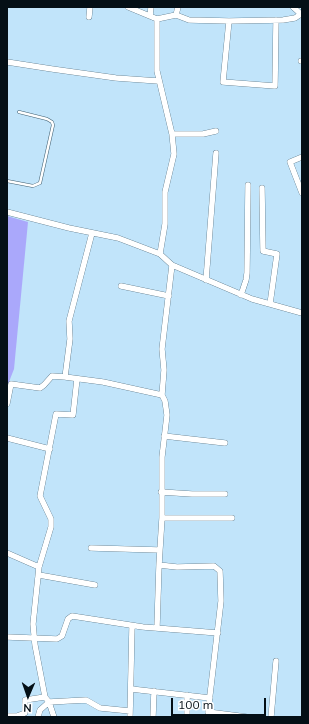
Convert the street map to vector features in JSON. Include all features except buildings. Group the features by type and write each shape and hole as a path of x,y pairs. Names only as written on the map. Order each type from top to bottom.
{"street":[{"path":"89,17 90,7"},
{"path":"128,7 158,19 176,15 189,20 229,21 276,20 295,18 302,15 293,7"},
{"path":"150,16 151,7"},
{"path":"176,15 178,7"},
{"path":"158,19 156,65 158,81 172,134 174,154 165,192 165,224 160,254"},
{"path":"229,21 223,82 275,86 276,20"},
{"path":"7,62 116,78 158,81"},
{"path":"172,134 203,134 216,131"},
{"path":"206,280 216,153"},
{"path":"302,157 290,162 302,193"},
{"path":"241,295 246,278 248,186"},
{"path":"262,188 263,251 277,254 270,304"},
{"path":"7,212 118,238 160,254 172,265 241,295 302,313"},
{"path":"65,377 70,339 69,321 92,233"},
{"path":"157,627 159,550 162,518 162,457 167,415 165,401 162,395 164,370 162,349 172,265"},
{"path":"120,286 169,296"},
{"path":"7,404 12,384 40,388 52,376 104,382 162,395"},
{"path":"54,717 47,700 35,638 34,624 39,567 51,519 40,496 56,414 73,415 76,379"},
{"path":"164,436 225,444"},
{"path":"7,438 50,449"},
{"path":"161,492 225,494"},
{"path":"162,518 232,518"},
{"path":"91,548 159,550"},
{"path":"7,553 39,567"},
{"path":"159,565 177,567 214,566 220,571 221,601 208,712 247,717"},
{"path":"39,575 95,585"},
{"path":"7,637 53,640 60,638 63,634 68,619 72,616 132,626 218,633"},
{"path":"130,717 132,626"},
{"path":"271,717 276,660"},
{"path":"131,689 210,698"},
{"path":"152,717 154,691"},
{"path":"187,695 187,717"},
{"path":"7,716 17,716 25,713 25,700 86,700 100,708 130,710"},
{"path":"38,717 40,710 47,700"}],"lane":[{"path":"7,181 33,186 40,183 53,125 52,122 47,119 19,112"}],"shaded area":[{"path":"7,216 28,222 14,369 7,387"}]}
